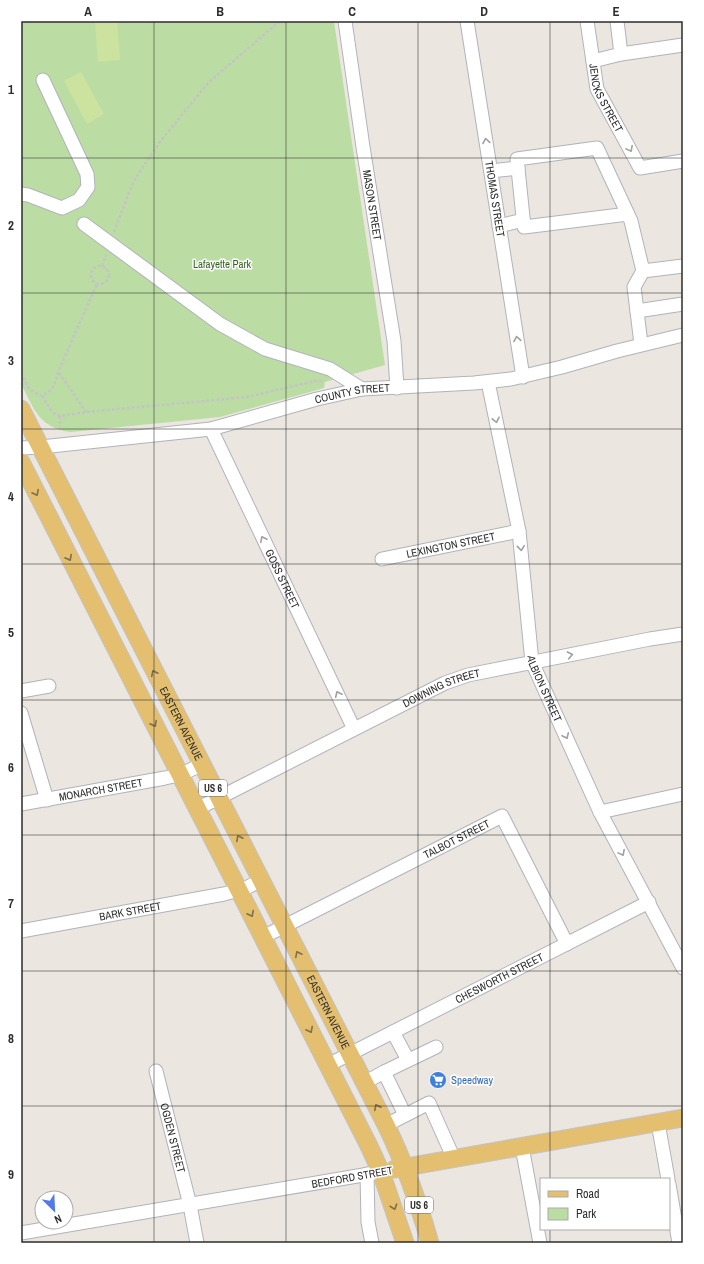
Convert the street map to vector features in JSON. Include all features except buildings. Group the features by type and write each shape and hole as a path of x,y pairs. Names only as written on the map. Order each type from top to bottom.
{"main road":[{"name":"EASTERN AVENUE","path":"21,409 218,798 350,1054 406,1167"},
{"name":"US 6","path":"21,462 328,1065 405,1243"},
{"name":"BEDFORD STREET","path":"374,1173 683,1118"},
{"name":"US 6","path":"406,1167 430,1243"}],"street":[{"name":"MASON STREET","path":"345,21 362,147 394,341 396,388"},
{"name":"THOMAS STREET","path":"467,21 523,377"},
{"name":"JENCKS STREET","path":"587,21 597,88 640,168 683,161"},
{"path":"617,21 622,54"},
{"path":"593,61 622,54 683,45"},
{"path":"21,194 28,195 62,208 79,200 88,187 87,174 43,80"},
{"path":"628,214 524,227 517,160 596,148 628,214 631,221 643,271 634,287 641,344"},
{"path":"491,171 518,168"},
{"path":"499,226 523,220"},
{"path":"84,224 220,324 265,349 330,369 362,389"},
{"path":"643,271 683,266"},
{"path":"637,311 683,304"},
{"name":"COUNTY STREET","path":"21,448 211,429 317,399 362,389 488,382 523,377 571,365 641,344 683,335"},
{"name":"ALBION STREET","path":"488,382 519,531 532,662 600,812 683,968"},
{"name":"GOSS STREET","path":"211,429 354,729"},
{"name":"LEXINGTON STREET","path":"382,559 519,531"},
{"name":"DOWNING STREET","path":"197,809 445,683 468,675 650,639 683,634"},
{"path":"21,691 50,686"},
{"path":"21,713 47,800"},
{"name":"MONARCH STREET","path":"21,804 180,775 202,765"},
{"path":"600,812 683,794"},
{"name":"TALBOT STREET","path":"284,926 502,816 567,944"},
{"name":"BARK STREET","path":"21,932 209,897 239,890 261,880"},
{"name":"CHESWORTH STREET","path":"328,1065 648,902"},
{"path":"263,937 284,926"},
{"path":"393,1032 408,1060"},
{"path":"364,1083 436,1047"},
{"name":"OGDEN STREET","path":"156,1070 190,1205 197,1243"},
{"path":"384,1072 405,1115"},
{"path":"386,1125 429,1103 454,1158"},
{"path":"658,1123 668,1178"},
{"path":"522,1147 540,1243"},
{"path":"372,1243 368,1222 374,1173"},
{"name":"BEDFORD STREET","path":"22,1234 374,1173"},
{"path":"670,1190 679,1243"}],"path":[{"path":"102,266 133,182 159,143 209,82 280,21"},
{"path":"97,266 102,266 108,271 108,279 104,284 92,282 90,272 97,266"},
{"path":"42,396 55,385 58,372 97,284"},
{"path":"58,372 86,412"},
{"path":"21,373 29,389 42,396 53,413 60,416 86,412 247,398 323,380"},
{"path":"60,416 60,428"}],"green space":[{"name":"Lafayette Park","path":"21,21 334,21 385,365 325,382 324,388 220,417 71,432 52,427 45,422 34,409 21,383"},
{"path":"95,21 117,21 120,60 98,62"},
{"path":"81,72 104,114 87,124 64,81"}],"place":[{"name":"Speedway","path":"438,1080"}]}
